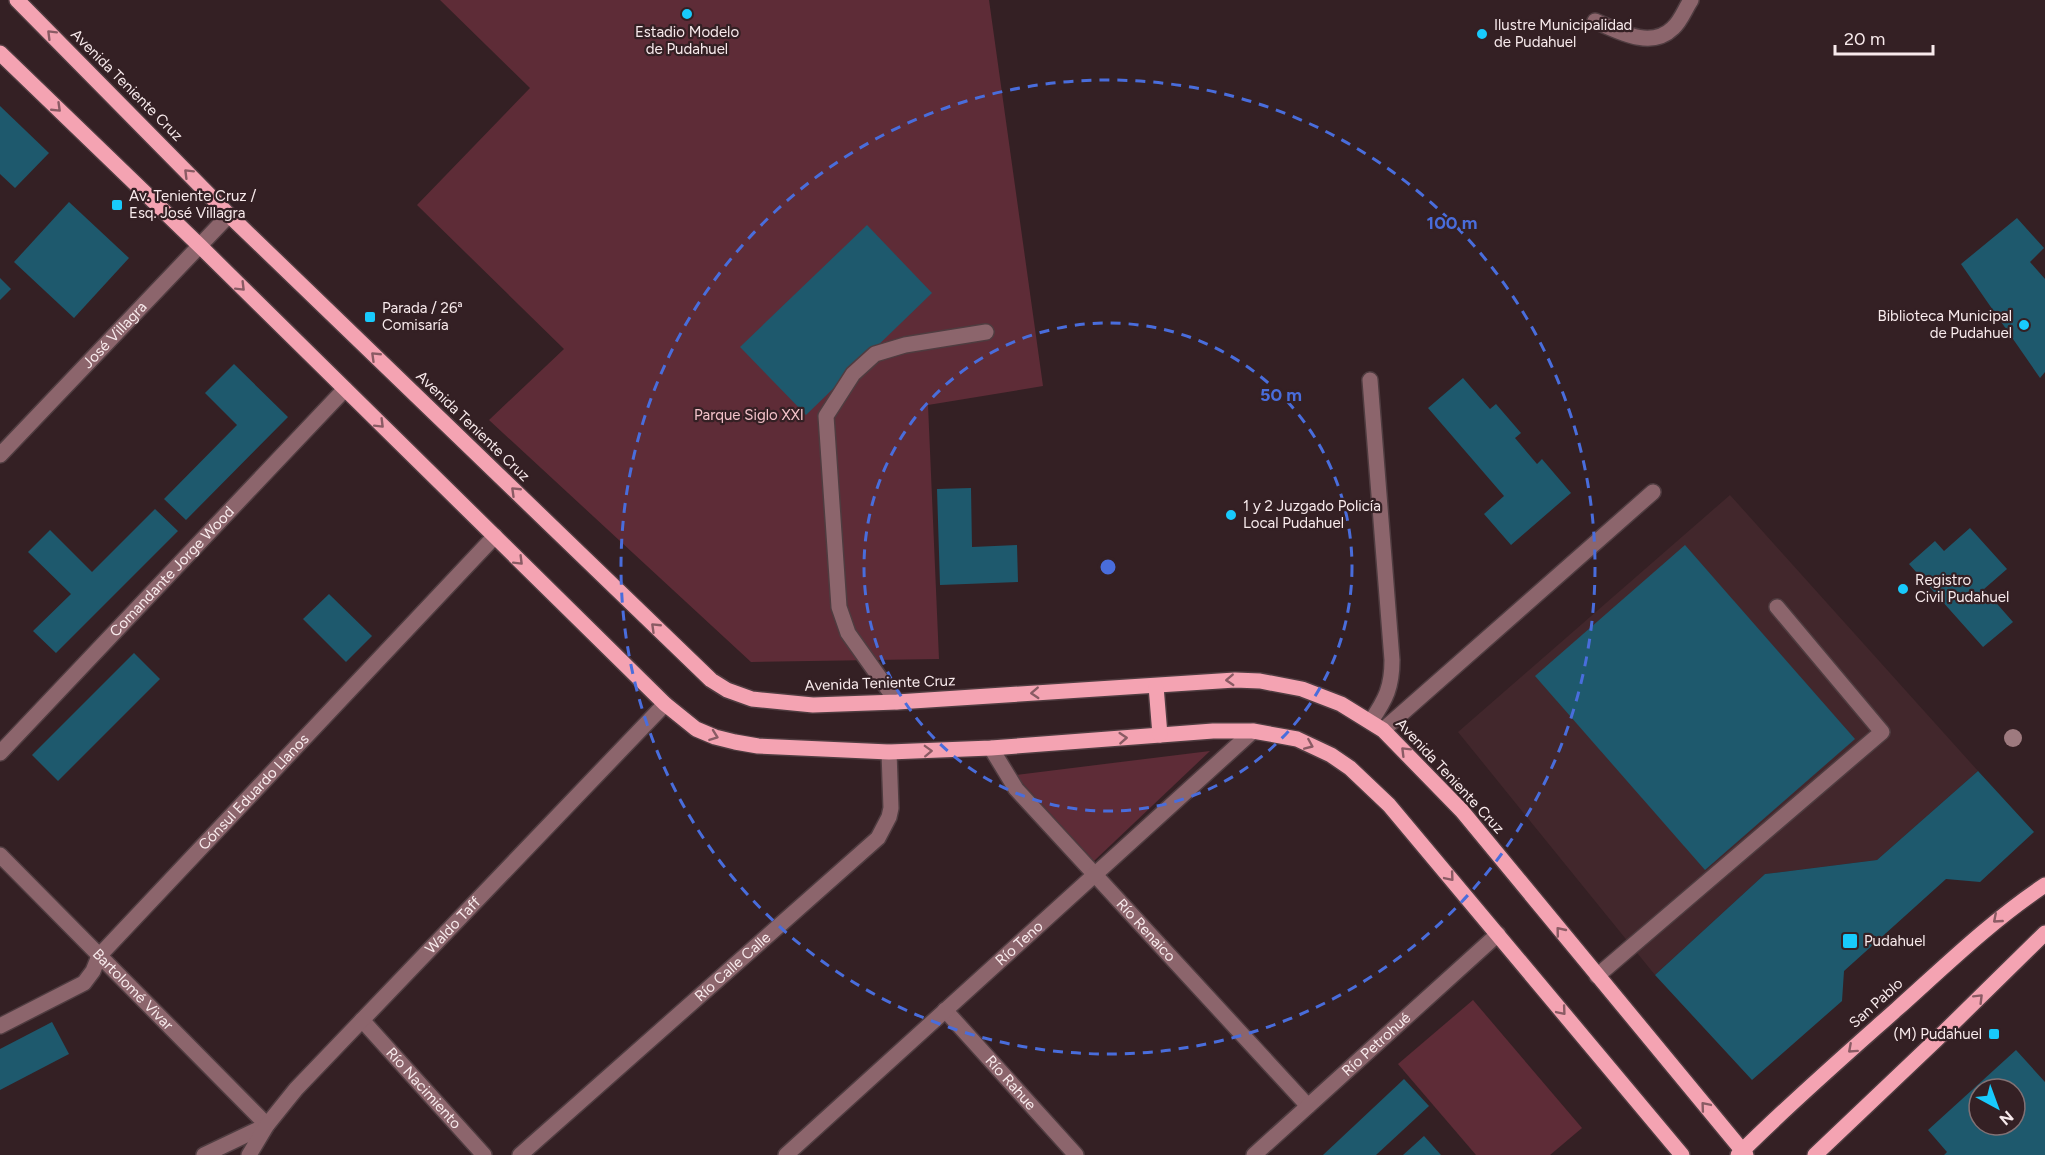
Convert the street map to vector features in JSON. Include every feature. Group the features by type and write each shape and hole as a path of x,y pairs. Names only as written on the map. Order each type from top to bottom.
{"main road":[{"name":"Avenida Teniente Cruz","path":"17,0 229,215 711,680 739,695 813,705 897,702 1235,680 1282,684 1322,696 1377,725 1462,811 1742,1154"},
{"path":"0,53 200,246 665,704 696,729 715,737 758,746 889,752 991,748 1233,730 1283,736 1312,745 1350,768 1389,805 1682,1155"},
{"path":"1156,686 1160,735"},
{"name":"San Pablo","path":"1742,1154 1783,1111 1979,935 2004,913 2045,885"},
{"path":"1815,1155 2045,933"}],"street":[{"path":"1595,21 1636,39 1659,36 1673,28 1691,0"},
{"name":"José Villagra","path":"0,455 229,215"},
{"path":"897,702 848,633 839,607 826,416 853,374 875,354 905,345 986,333"},
{"path":"1370,380 1392,660 1389,692 1377,725"},
{"name":"Comandante Jorge Wood","path":"0,753 345,389"},
{"path":"1377,725 1653,492"},
{"name":"Cónsul Eduardo Llanos","path":"0,1026 84,982 93,971 99,956 495,536"},
{"path":"1597,976 1882,732 1777,607"},
{"name":"Waldo Taff","path":"249,1155 267,1125 296,1089 665,704"},
{"name":"Río Teno","path":"786,1155 1253,731"},
{"name":"Río Renaico","path":"991,748 1016,789 1308,1106"},
{"name":"Río Calle Calle","path":"520,1155 878,838 890,817 889,752"},
{"name":"Bartolomé Vivar","path":"0,855 267,1125"},
{"name":"Río Petrohué","path":"1254,1155 1498,934"},
{"name":"Río Rahue","path":"945,1010 1076,1155"},
{"name":"Río Nacimiento","path":"362,1020 484,1155"},
{"path":"204,1155 267,1125"}],"shaded area":[{"path":"1730,495 1978,771 1877,860 1765,874 1655,975 1458,732"}],"green space":[{"name":"Parque Siglo XXI","path":"440,0 989,0 1043,386 928,405 939,659 751,662 489,420 564,349 417,205 530,88"},
{"path":"1210,751 1094,861 1015,775"},
{"path":"1473,1000 1582,1128 1550,1155 1476,1155 1398,1064"}],"building":[{"path":"0,106 49,153 15,188 0,174"},
{"path":"69,202 129,258 74,318 14,262"},
{"name":"Biblioteca Municipal de Pudahuel","path":"2017,218 2044,248 2030,262 2045,279 2045,372 2040,378 1961,264"},
{"path":"867,225 932,293 806,415 740,347"},
{"path":"0,278 11,289 0,300"},
{"path":"234,364 288,417 186,520 164,499 237,425 205,393"},
{"path":"1463,378 1490,409 1496,404 1521,433 1515,438 1537,464 1542,459 1571,493 1511,545 1484,514 1504,496 1428,408"},
{"path":"971,488 972,547 1017,545 1018,582 940,585 937,489"},
{"path":"155,509 178,531 56,653 33,631 71,594 28,552 50,530 92,572"},
{"path":"1970,528 2007,569 1984,589 2013,622 1983,647 1909,564 1935,541 1944,551"},
{"path":"1685,545 1855,739 1705,870 1535,676"},
{"path":"329,594 372,636 346,662 303,619"},
{"path":"134,653 160,679 58,781 32,755"},
{"name":"Pudahuel","path":"1978,771 2034,832 1980,882 1946,879 1844,971 1842,1001 1752,1080 1655,975 1765,874 1877,860"},
{"path":"52,1022 69,1054 0,1090 0,1049"},
{"path":"2016,1050 2045,1082 2045,1155 1944,1155 1947,1152 1928,1130 1967,1095 1967,1137 2027,1137 2027,1077 1986,1077"},
{"path":"1404,1079 1429,1106 1376,1155 1323,1155"},
{"path":"1424,1136 1441,1155 1403,1155"}],"place":[{"name":"Estadio Modelo de Pudahuel","path":"687,14"},
{"name":"Ilustre Municipalidad de Pudahuel","path":"1482,34"},
{"name":"Av. Teniente Cruz / Esq. José Villagra","path":"117,205"},
{"name":"Parada / 26ª Comisaría","path":"370,317"},
{"name":"Biblioteca Municipal de Pudahuel","path":"2024,325"},
{"name":"1 y 2 Juzgado Policía Local Pudahuel","path":"1231,515"},
{"name":"Registro Civil Pudahuel","path":"1903,589"},
{"name":"Pudahuel","path":"1850,941"},
{"name":"(M) Pudahuel","path":"1994,1034"}]}
